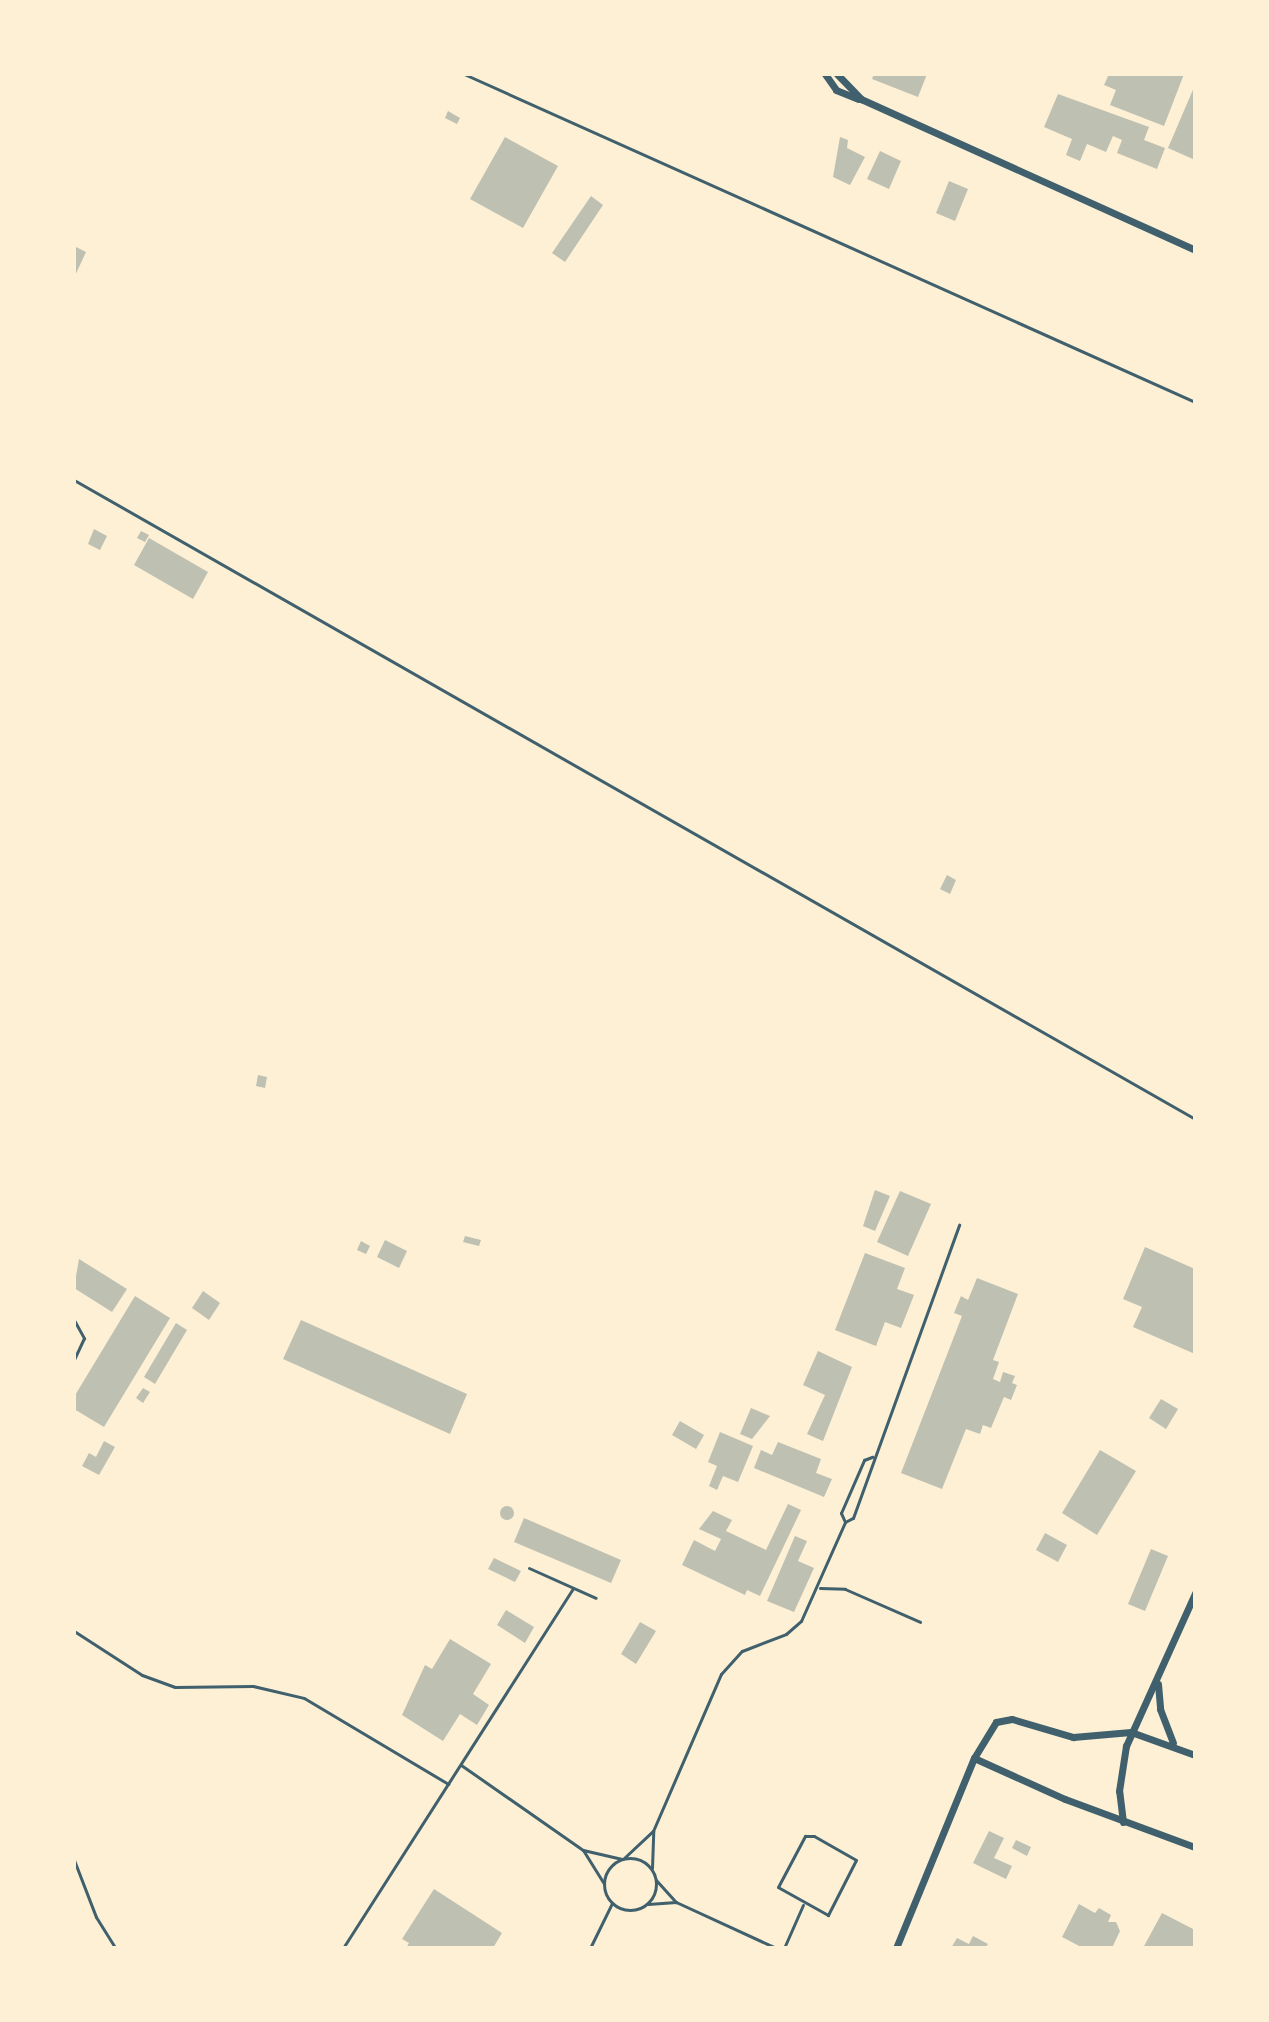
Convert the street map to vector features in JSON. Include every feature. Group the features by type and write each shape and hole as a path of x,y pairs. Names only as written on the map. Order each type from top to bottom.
{"street":[{"path":"825,74 836,90 1195,250"},
{"path":"837,74 861,99"},
{"path":"1123,1822 1120,1776 1131,1732 1158,1684 1195,1593"},
{"path":"1158,1684 1163,1721 1173,1744"},
{"path":"896,1948 974,1758 990,1727 1004,1719 1064,1736 1131,1732 1173,1744 1195,1755"},
{"path":"974,1758 1123,1822 1195,1847"}],"lane":[{"path":"464,74 1195,402"},
{"path":"74,480 1195,1119"},
{"path":"776,1948 676,1902 656,1880 652,1868 653,1831 727,1665 742,1651 794,1628 820,1588 845,1522 853,1518 876,1465 872,1457 959,1225"},
{"path":"74,1320 84,1338 74,1359"},
{"path":"845,1522 841,1513 864,1460 872,1457"},
{"path":"529,1568 596,1598"},
{"path":"343,1948 573,1588"},
{"path":"820,1588 845,1589 920,1622"},
{"path":"74,1631 158,1682 193,1690 253,1686 304,1698 448,1784"},
{"path":"461,1765 583,1850 622,1859 639,1858 652,1868"},
{"path":"604,1884 609,1869 653,1831"},
{"path":"810,1835 851,1854 857,1864 831,1914 803,1905 783,1894 778,1883 799,1842 810,1835"},
{"path":"583,1850 612,1903 632,1910 646,1905 676,1902"},
{"path":"74,1860 96,1917 115,1948"},
{"path":"646,1905 656,1880"},
{"path":"590,1948 612,1903"},
{"path":"784,1948 803,1905"}],"building":[{"path":"874,74 927,74 918,97 872,79"},
{"path":"1109,74 1184,74 1164,126 1110,105 1116,90 1104,85"},
{"path":"1195,85 1195,160 1168,148"},
{"path":"1058,94 1149,127 1144,140 1165,148 1157,169 1117,153 1122,140 1113,136 1106,152 1087,144 1080,161 1066,155 1072,139 1044,127"},
{"path":"448,111 460,118 457,124 445,118"},
{"path":"505,137 558,166 523,228 470,199"},
{"path":"840,137 848,140 847,148 865,157 850,185 833,177"},
{"path":"880,151 901,161 889,189 867,179"},
{"path":"949,181 968,189 955,221 936,213"},
{"path":"591,196 603,205 565,262 552,253"},
{"path":"74,246 86,252 74,278"},
{"path":"94,529 107,536 100,550 88,544"},
{"path":"141,531 149,535 145,542 137,538"},
{"path":"149,538 208,572 193,599 134,565"},
{"path":"947,875 956,880 950,894 940,889"},
{"path":"258,1075 267,1077 265,1088 256,1086"},
{"path":"875,1190 890,1196 875,1231 863,1226"},
{"path":"900,1191 931,1204 908,1256 877,1242"},
{"path":"465,1236 481,1240 479,1246 463,1242"},
{"path":"385,1240 407,1251 399,1268 377,1257"},
{"path":"361,1241 370,1246 366,1254 357,1250"},
{"path":"1145,1247 1195,1269 1195,1354 1133,1327 1142,1307 1123,1299"},
{"path":"865,1253 905,1268 897,1289 914,1295 901,1328 885,1322 876,1346 835,1330"},
{"path":"79,1259 127,1289 112,1312 74,1288"},
{"path":"977,1278 1018,1294 993,1360 999,1362 993,1379 1000,1382 1003,1372 1015,1376 1012,1383 1017,1385 1011,1400 1004,1397 991,1428 983,1425 980,1434 966,1429 942,1489 901,1473 962,1316 954,1313 961,1296 968,1300"},
{"path":"203,1291 220,1303 209,1320 192,1308"},
{"path":"135,1296 170,1318 104,1427 74,1409 74,1397"},
{"path":"301,1320 467,1394 450,1434 283,1359"},
{"path":"176,1323 187,1330 155,1384 144,1377"},
{"path":"818,1351 852,1367 823,1441 807,1434 825,1395 803,1385"},
{"path":"143,1388 150,1392 143,1403 136,1398"},
{"path":"1161,1399 1178,1409 1166,1429 1149,1418"},
{"path":"751,1408 770,1416 752,1439 740,1434"},
{"path":"680,1421 704,1435 696,1449 672,1435"},
{"path":"720,1432 753,1446 738,1482 723,1476 717,1490 709,1486 717,1466 708,1462"},
{"path":"104,1441 115,1447 99,1475 82,1466 89,1453 96,1457"},
{"path":"778,1442 821,1459 816,1473 832,1479 824,1497 754,1468 761,1450 772,1455"},
{"path":"1100,1450 1136,1471 1097,1535 1062,1513"},
{"path":"788,1504 801,1510 760,1596 747,1590 745,1595 682,1565 694,1540 715,1551 721,1539 699,1529 713,1511 732,1520 726,1531 766,1550"},
{"path":"507,1506 514,1513 507,1520 500,1513"},
{"path":"524,1518 621,1560 611,1583 514,1542"},
{"path":"1045,1533 1067,1545 1058,1562 1036,1550"},
{"path":"795,1536 807,1541 798,1561 814,1568 794,1612 767,1601"},
{"path":"1151,1549 1168,1556 1145,1611 1128,1604"},
{"path":"494,1558 521,1571 515,1582 488,1569"},
{"path":"506,1610 534,1627 525,1643 497,1625"},
{"path":"640,1622 656,1631 636,1664 621,1654"},
{"path":"450,1639 491,1664 473,1694 489,1705 477,1725 460,1714 443,1741 402,1715 425,1665 432,1669"},
{"path":"989,1831 1004,1838 994,1858 1012,1866 1006,1879 973,1863"},
{"path":"1016,1840 1031,1847 1027,1856 1012,1848"},
{"path":"434,1889 502,1933 493,1948 406,1948 409,1943 402,1939"},
{"path":"1079,1904 1095,1913 1099,1908 1111,1915 1108,1922 1116,1922 1120,1931 1112,1948 1083,1948 1062,1937"},
{"path":"1162,1913 1195,1930 1195,1948 1143,1948"},
{"path":"973,1936 988,1944 985,1948 951,1948 957,1938 969,1944"}]}
